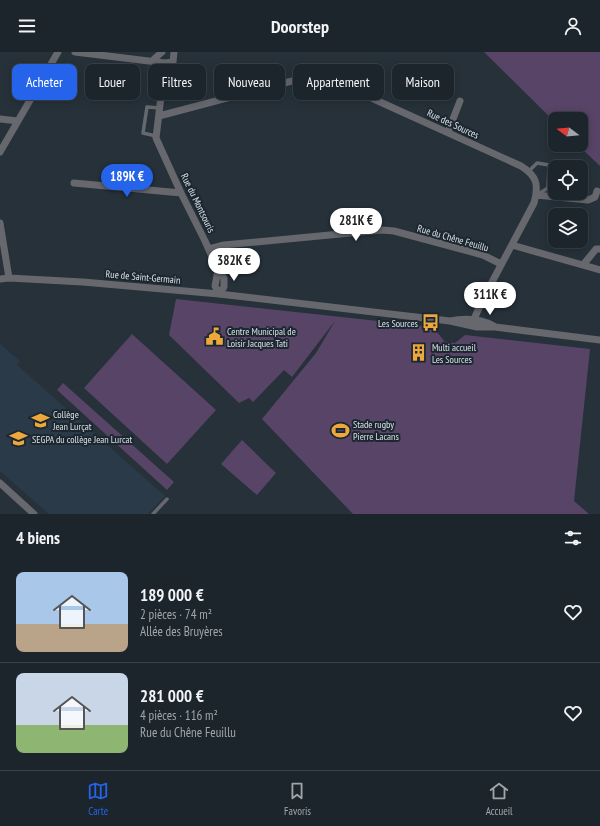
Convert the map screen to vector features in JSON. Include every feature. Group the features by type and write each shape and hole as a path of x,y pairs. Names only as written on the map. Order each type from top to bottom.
{"street":[{"path":"0,152 58,52"},
{"path":"75,52 165,63 173,62 174,52"},
{"path":"152,61 162,52"},
{"name":"Rue du Montsouris","path":"165,63 156,138 218,270 215,286 219,294"},
{"name":"Rue des Sources","path":"159,116 311,76 356,90 529,171"},
{"path":"448,132 460,101"},
{"path":"0,119 18,121"},
{"path":"477,324 476,317 482,301 534,203 536,195 536,181 529,171"},
{"path":"74,183 181,193"},
{"path":"536,195 588,200 595,197 597,191"},
{"path":"0,222 9,278"},
{"name":"Rue du Chêne Feuillu","path":"209,249 224,245 382,230 394,231 483,255 501,264"},
{"path":"512,245 600,270"},
{"path":"582,265 596,249 600,249"},
{"name":"Rue de Saint-Germain","path":"0,279 9,278 77,282 219,294 477,324 485,322 495,327 600,340"},
{"path":"0,483 34,514"}],"lane":[{"path":"157,136 143,133 147,107 160,108"},
{"path":"529,171 537,163 548,165 548,188 536,195"},
{"path":"153,514 167,499"}],"shaded area":[{"path":"484,52 600,52 600,166 585,152 588,152 588,112 548,112 548,115"},
{"path":"176,299 433,327 445,342 455,343 465,335 590,349 574,501 589,514 353,514 262,419 316,353 335,321 292,377 284,370 253,402 249,398 239,403 169,335"},
{"path":"132,334 216,410 167,464 84,388"},
{"name":"Collège Jean Lurçat","path":"0,344 20,361 17,365 165,496 148,514 49,514 0,471"},
{"path":"63,383 174,482 167,490 57,390"},
{"path":"242,440 276,473 257,495 221,464"}],"place":[{"name":"Les Sources","path":"431,323"},
{"name":"Centre Municipal de Loisir Jacques Tati","path":"214,337"},
{"name":"Multi accueil Les Sources","path":"419,353"},
{"name":"Collège Jean Lurçat","path":"40,420"},
{"name":"Stade rugby Pierre Lacans","path":"340,430"},
{"name":"SEGPA du collège Jean Lurcat","path":"19,439"}]}
